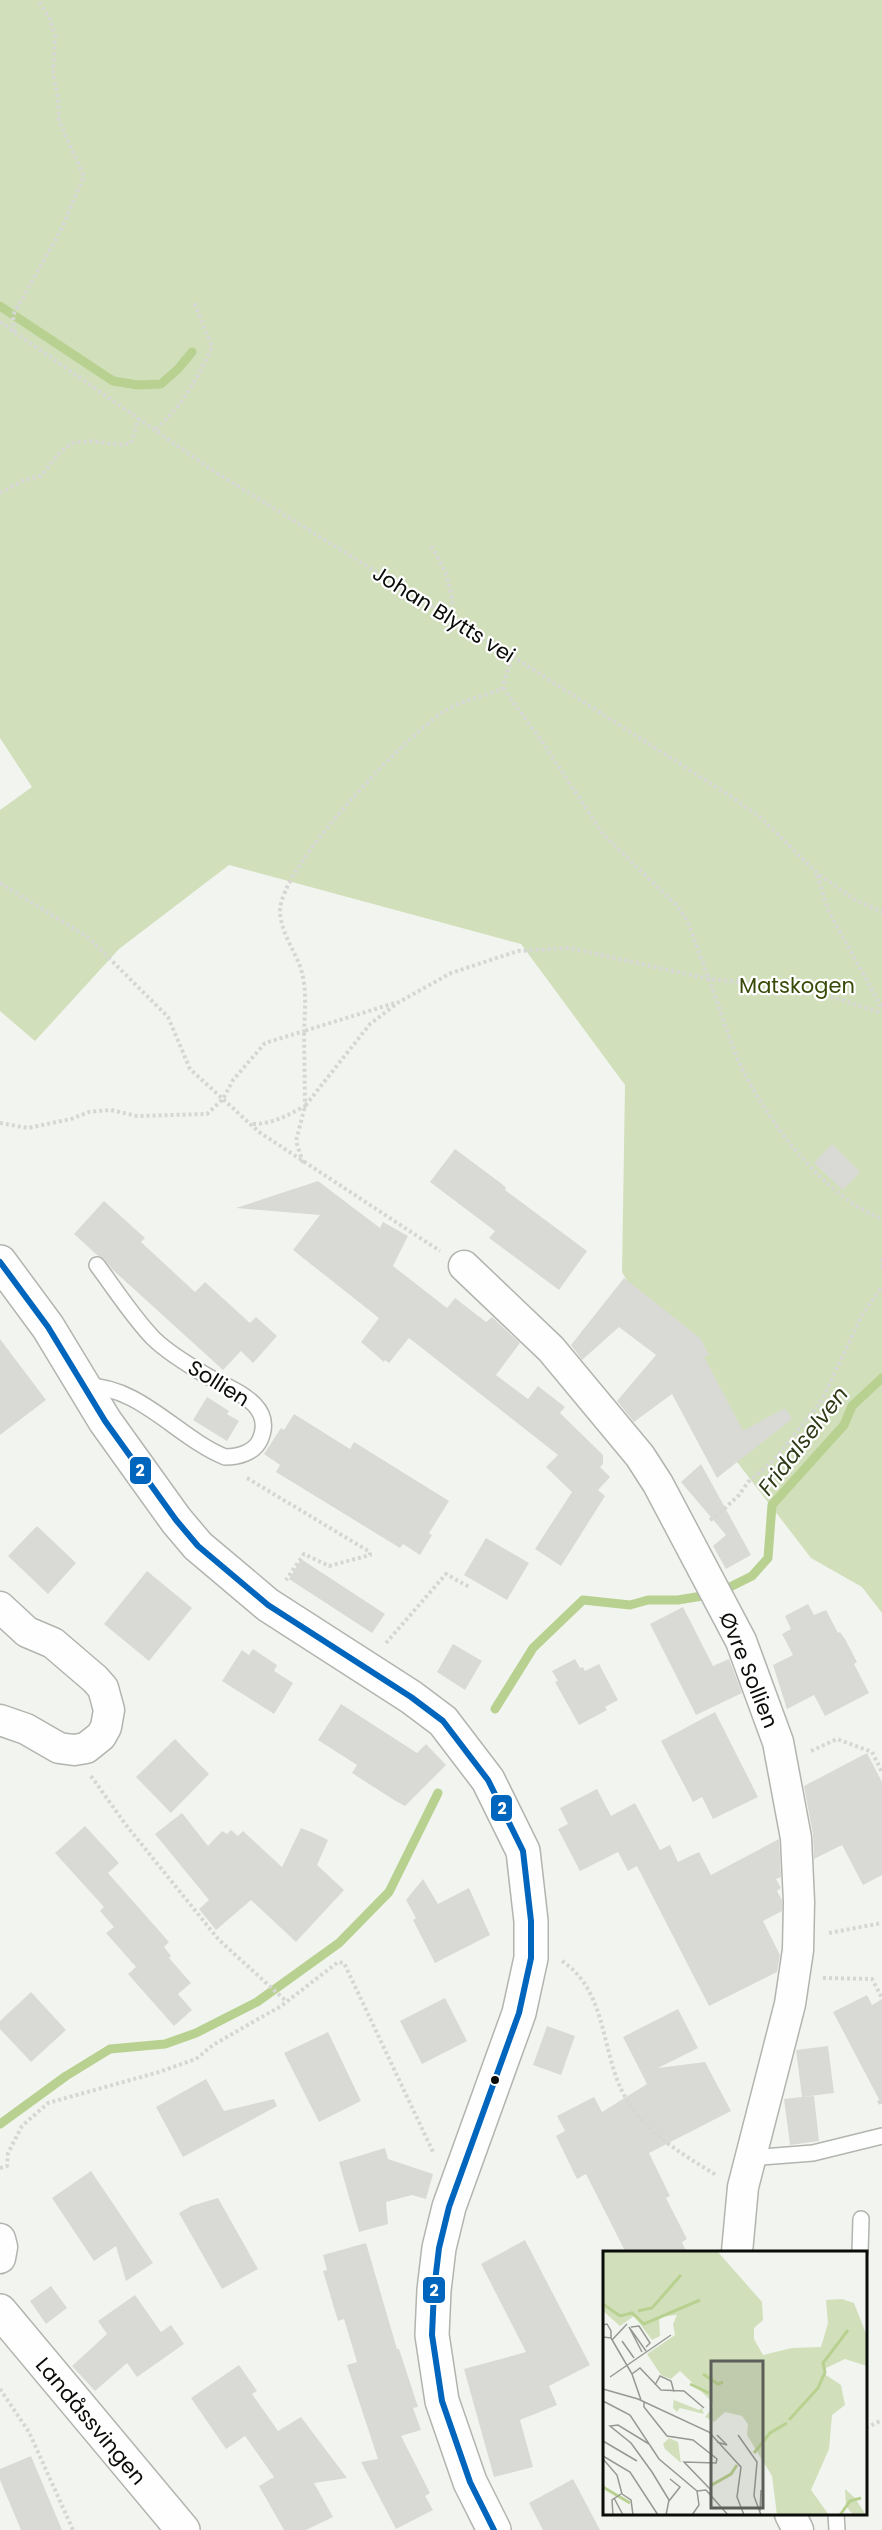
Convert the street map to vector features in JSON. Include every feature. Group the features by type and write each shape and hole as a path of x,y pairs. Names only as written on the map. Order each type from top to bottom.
{"street":[{"path":"0,1262 48,1327 86,1386 105,1421 176,1520 216,1564 268,1605 411,1697 443,1722 461,1742 488,1780 514,1828 523,1851 529,1897 531,1958 519,2013 449,2207 439,2248 432,2335 442,2401 452,2433 470,2482 494,2530"},
{"name":"Øvre Sollien","path":"464,1266 551,1349 639,1456 687,1536 741,1641 778,1742 796,1838 799,1902 795,1977 780,2048 743,2187 737,2251"},
{"path":"0,1607 27,1632 53,1643 103,1688 109,1710 106,1726 94,1743 86,1748 74,1750 60,1748 26,1729 0,1720"},
{"path":"0,2239 2,2247 0,2258"},
{"name":"Landåssvingen","path":"0,2311 183,2530"},
{"path":"790,2515 798,2530"}],"lane":[{"name":"Sollien","path":"97,1265 153,1338 207,1376 242,1394 259,1412 263,1425 262,1435 256,1447 236,1458 225,1458"},
{"path":"86,1386 101,1387 129,1398 225,1458"},
{"path":"750,2158 813,2152 882,2136"},
{"path":"861,2218 861,2251"},
{"path":"836,2515 837,2530"}],"path":[{"path":"14,332 13,315 62,230 84,176 60,121 53,74 55,36 50,19 38,0"},
{"path":"156,429 174,413 198,379 212,347 194,302"},
{"name":"Johan Blytts vei","path":"0,322 212,470 512,656 733,798 760,817 817,873 857,901 882,912"},
{"path":"0,493 24,480 41,476 61,451 72,443 90,441 123,445 131,443 140,418"},
{"path":"431,546 443,565 452,589 453,621"},
{"path":"502,689 512,656"},
{"path":"502,689 543,743 603,834 678,907 688,922 740,1064 772,1117 795,1149 828,1186 852,1204 882,1220"},
{"path":"303,1162 296,1141 305,1106 306,994 297,959 290,949 280,911 285,891 299,864 397,750 444,711 502,689"},
{"path":"817,873 828,910 882,1011"},
{"path":"0,883 97,945 168,1017 190,1069 253,1124 259,1132 464,1266"},
{"path":"253,1124 264,1124 280,1119 305,1106 370,1024 399,1002 451,973 518,951 570,948 709,979 804,988 882,1011"},
{"path":"0,1123 28,1128 50,1125 89,1112 111,1110 137,1116 207,1114 223,1099 233,1080 265,1043 399,1002"},
{"path":"882,1258 882,1268"},
{"path":"687,1536 720,1513 739,1495 748,1482 775,1458 822,1400 862,1315 882,1287"},
{"path":"225,1458 235,1471 370,1552 370,1555 329,1566 304,1554 268,1605"},
{"path":"396,1632 446,1574 469,1587"},
{"path":"837,1739 872,1752 882,1772"},
{"path":"74,1750 126,1825 212,1932 286,2001"},
{"path":"835,1932 882,1923"},
{"path":"531,1958 564,1962 590,1992 600,2015 605,2041 622,2091 642,2122 668,2145 724,2180 743,2187"},
{"path":"0,2168 7,2166 8,2153 22,2126 48,2103 159,2072 196,2059 213,2045 286,2001 338,1962 344,1963 436,2158 461,2177"},
{"path":"795,1977 872,1979 882,1998"},
{"path":"0,2389 33,2440 73,2530"},
{"path":"867,2428 882,2420"}],"green space":[{"name":"Matskogen","path":"0,0 882,0 882,1613 862,1587 811,1558 717,1436 622,1272 625,1085 521,944 229,865 119,949 35,1041 0,1011 0,810 32,787 0,738"}],"building":[{"path":"832,1144 860,1172 843,1190 814,1163"},
{"path":"455,1149 502,1184 505,1190 587,1251 559,1290 489,1238 495,1231 430,1182"},
{"path":"318,1181 380,1228 383,1222 408,1236 393,1266 447,1308 455,1298 486,1322 492,1317 520,1343 496,1375 528,1399 538,1386 565,1407 560,1413 603,1455 603,1464 600,1467 610,1477 598,1490 605,1496 561,1566 535,1549 572,1492 546,1467 558,1455 409,1338 389,1363 385,1360 384,1362 361,1342 379,1318 293,1250 320,1215 236,1208"},
{"path":"104,1201 145,1238 141,1242 195,1292 205,1282 250,1323 256,1317 277,1336 253,1363 241,1351 223,1370 74,1234"},
{"path":"624,1278 700,1338 709,1355 704,1357 743,1431 785,1408 792,1419 717,1478 672,1394 634,1422 617,1401 656,1355 619,1327 582,1360 571,1345"},
{"path":"0,1339 46,1400 0,1435"},
{"path":"207,1397 229,1411 227,1414 239,1421 227,1441 193,1420"},
{"path":"294,1414 350,1449 354,1442 449,1501 429,1533 432,1535 420,1555 403,1544 400,1548 276,1472 280,1465 264,1454 281,1428 284,1430"},
{"path":"701,1464 751,1555 726,1569 713,1546 726,1535 681,1482"},
{"path":"37,1526 76,1563 48,1594 8,1556"},
{"path":"486,1538 529,1563 507,1600 464,1575"},
{"path":"301,1559 385,1614 372,1633 289,1579"},
{"path":"147,1571 192,1608 149,1661 104,1624"},
{"path":"808,1604 814,1615 826,1610 857,1662 854,1664 869,1693 825,1716 814,1695 787,1709 773,1665 793,1655 782,1634 791,1629 785,1616"},
{"path":"683,1607 713,1666 729,1659 742,1693 696,1715 650,1624"},
{"path":"453,1644 482,1661 465,1690 437,1672"},
{"path":"253,1649 277,1665 274,1671 293,1683 274,1714 222,1681 242,1650 249,1655"},
{"path":"575,1659 580,1668 583,1667 585,1671 599,1664 618,1700 605,1707 607,1710 579,1725 555,1682 558,1681 552,1671"},
{"path":"341,1704 417,1753 426,1744 446,1765 405,1806 394,1800 352,1773 357,1765 318,1740"},
{"path":"715,1712 758,1797 713,1819 702,1797 693,1802 661,1741"},
{"path":"175,1739 209,1774 171,1813 136,1777"},
{"path":"867,1753 882,1782 882,1875 863,1885 842,1845 814,1859 813,1835 804,1786"},
{"path":"597,1789 611,1816 635,1803 660,1850 670,1845 678,1862 699,1852 711,1875 779,1839 781,1877 776,1879 781,1888 777,1891 782,1900 782,1911 763,1921 780,1955 777,1972 709,2006 637,1866 628,1871 618,1852 580,1871 558,1829 568,1824 560,1808"},
{"path":"182,1813 208,1846 222,1831 227,1834 231,1830 238,1836 243,1831 282,1867 301,1828 316,1834 328,1840 317,1865 344,1890 296,1942 251,1900 216,1930 199,1909 209,1900 155,1834"},
{"path":"85,1826 119,1863 108,1873 169,1942 164,1947 171,1956 169,1958 191,1983 178,1994 192,2010 174,2026 128,1974 136,1967 106,1933 114,1927 100,1911 104,1907 55,1853"},
{"path":"423,1879 438,1904 469,1888 490,1935 435,1963 413,1920 416,1918 406,1900"},
{"path":"31,1992 66,2030 31,2062 0,2029 0,2021"},
{"path":"867,1995 872,2005 882,1999 882,2105 833,2012"},
{"path":"445,1998 467,2041 422,2064 400,2021"},
{"path":"678,2009 698,2048 658,2068 705,2062 731,2111 649,2153 670,2196 666,2198 687,2239 682,2242 686,2251 625,2251 586,2174 577,2179 556,2136 565,2131 557,2116 594,2097 602,2112 647,2084 623,2037"},
{"path":"547,2026 575,2036 561,2075 533,2065"},
{"path":"328,2032 361,2101 319,2122 284,2053"},
{"path":"828,2046 834,2093 802,2097 796,2050"},
{"path":"206,2079 224,2111 274,2099 277,2106 183,2157 156,2107"},
{"path":"814,2096 819,2141 790,2145 784,2099"},
{"path":"385,2148 388,2159 433,2174 426,2199 412,2195 386,2202 388,2224 359,2232 339,2162"},
{"path":"91,2171 153,2263 126,2281 116,2246 94,2261 52,2198"},
{"path":"218,2198 258,2269 222,2289 179,2213 191,2206"},
{"path":"525,2240 590,2365 549,2386 557,2405 520,2420 533,2467 494,2477 464,2369 526,2352 481,2264"},
{"path":"366,2243 397,2349 399,2349 418,2407 413,2408 421,2430 401,2436 430,2493 425,2496 433,2510 396,2529 361,2462 378,2459 347,2365 357,2362 344,2319 338,2321 323,2271 327,2270 323,2255"},
{"path":"51,2286 67,2308 46,2324 30,2301"},
{"path":"135,2295 161,2332 171,2325 184,2344 137,2377 127,2363 95,2391 72,2366 107,2334 98,2321"},
{"path":"239,2365 257,2391 252,2394 278,2431 301,2417 347,2478 314,2483 333,2517 306,2530 284,2530 259,2486 274,2477 245,2436 226,2449 191,2398"},
{"path":"31,2456 62,2530 21,2530 0,2480 0,2469"},
{"path":"573,2479 600,2530 543,2530 529,2503"}],"waterway":[{"path":"0,306 113,381 138,385 161,384 192,352"},
{"name":"Fridalselven","path":"730,1587 752,1576 768,1558 772,1505 844,1425 852,1406 882,1378"},
{"name":"Fridalselven","path":"495,1709 533,1648 583,1600 630,1605 648,1600 678,1600 702,1596"},
{"name":"Fridalselven","path":"0,2124 66,2076 110,2049 165,2044 196,2033 257,2002 339,1943 389,1892 438,1793"}],"transit line":[{"name":"2","path":"0,1262 48,1327 105,1421 176,1520 198,1546 268,1605 411,1697 443,1721 488,1780 523,1851 531,1921 531,1958 519,2013 449,2207 439,2248 432,2335 442,2401 470,2482 494,2530"}]}
